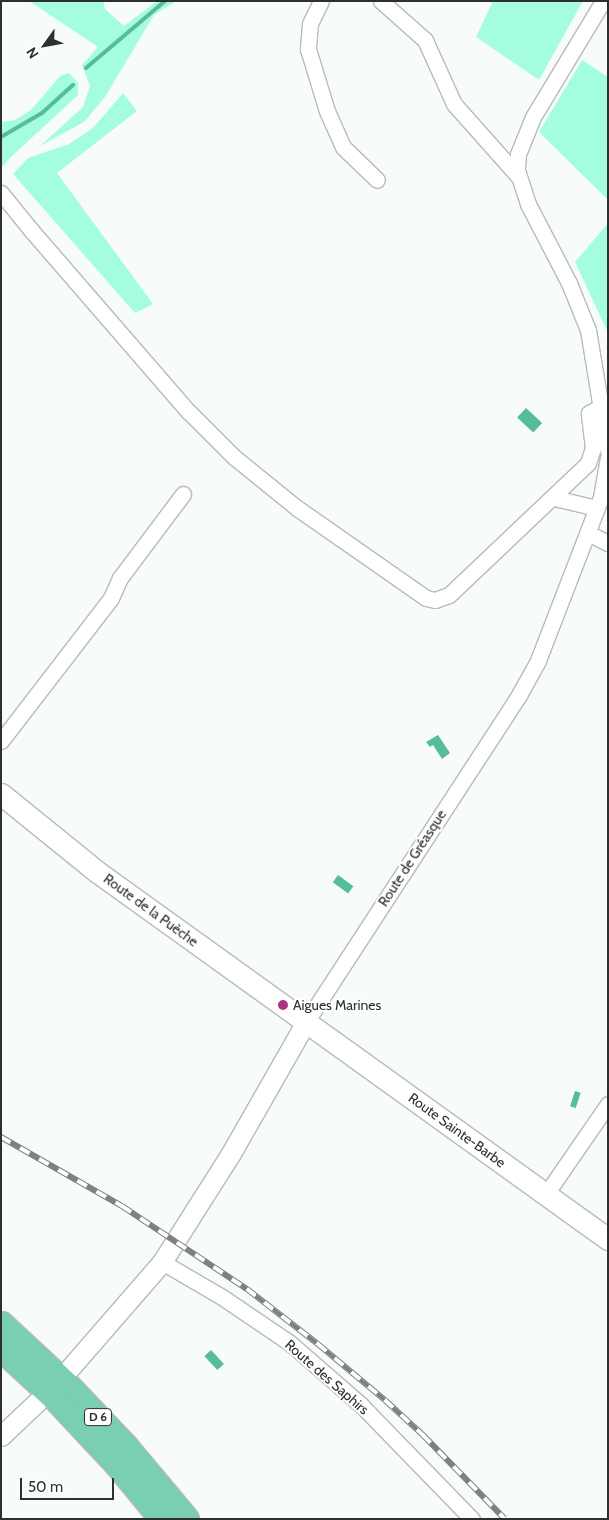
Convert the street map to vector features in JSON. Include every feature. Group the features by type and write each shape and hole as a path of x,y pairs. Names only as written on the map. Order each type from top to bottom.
{"highway":[{"name":"D 6","path":"1,1324 75,1392 125,1446 186,1519"},
{"name":"D 6","path":"1,1348 54,1398 110,1457 162,1519"}],"main road":[{"name":"Route de la Puèche","path":"1,794 96,871 306,1022"},
{"name":"Route Sainte-Barbe","path":"306,1022 608,1239"}],"street":[{"path":"322,1 310,24 308,49 327,111 343,147 377,180"},
{"path":"381,1 425,40 454,104 519,177"},
{"path":"603,1 524,136 518,154 519,177 528,204 569,283 588,330 608,451"},
{"path":"1,193 188,410 234,458 297,508 426,598 436,600 449,595 554,498 590,460 593,448 589,413 602,406"},
{"name":"Route de Gréasque","path":"306,1022 519,695 537,663 597,508 606,476 608,458"},
{"path":"1,741 112,598 120,578 183,494"},
{"path":"554,498 597,508"},
{"path":"588,533 608,543"},
{"path":"70,1368 162,1262 230,1155 306,1022"},
{"path":"546,1194 608,1104"},
{"name":"Route des Saphirs","path":"162,1262 222,1297 290,1343 361,1405 472,1519"},
{"path":"1,1436 37,1402"}],"shaded area":[{"path":"29,1 103,1 105,9 124,26 157,1 176,1 154,15 105,97 84,122 40,146 83,107 90,86 82,65 98,47"},
{"path":"493,1 583,1 539,80 476,37"},
{"path":"582,60 608,77 608,200 539,132"},
{"path":"69,73 78,83 78,95 1,168 1,122 15,120 31,110 60,76"},
{"path":"123,93 137,111 57,173 153,304 135,313 13,174 28,158 69,144 93,128"},
{"path":"608,223 608,333 575,262"},
{"path":"526,408 542,423 533,433 517,418"},
{"path":"438,735 450,753 442,759 433,745 430,747 426,742"},
{"path":"338,875 353,886 348,893 333,882"},
{"path":"575,1091 581,1093 576,1108 570,1106"},
{"path":"211,1350 224,1364 217,1370 204,1356"}],"waterway":[{"path":"86,68 165,1"},
{"path":"1,137 42,113 73,85"}],"railway":[{"path":"1,1137 122,1206 247,1289 318,1344 385,1400 423,1435 505,1519"}],"place":[{"name":"Aigues Marines","path":"283,1005"}]}
